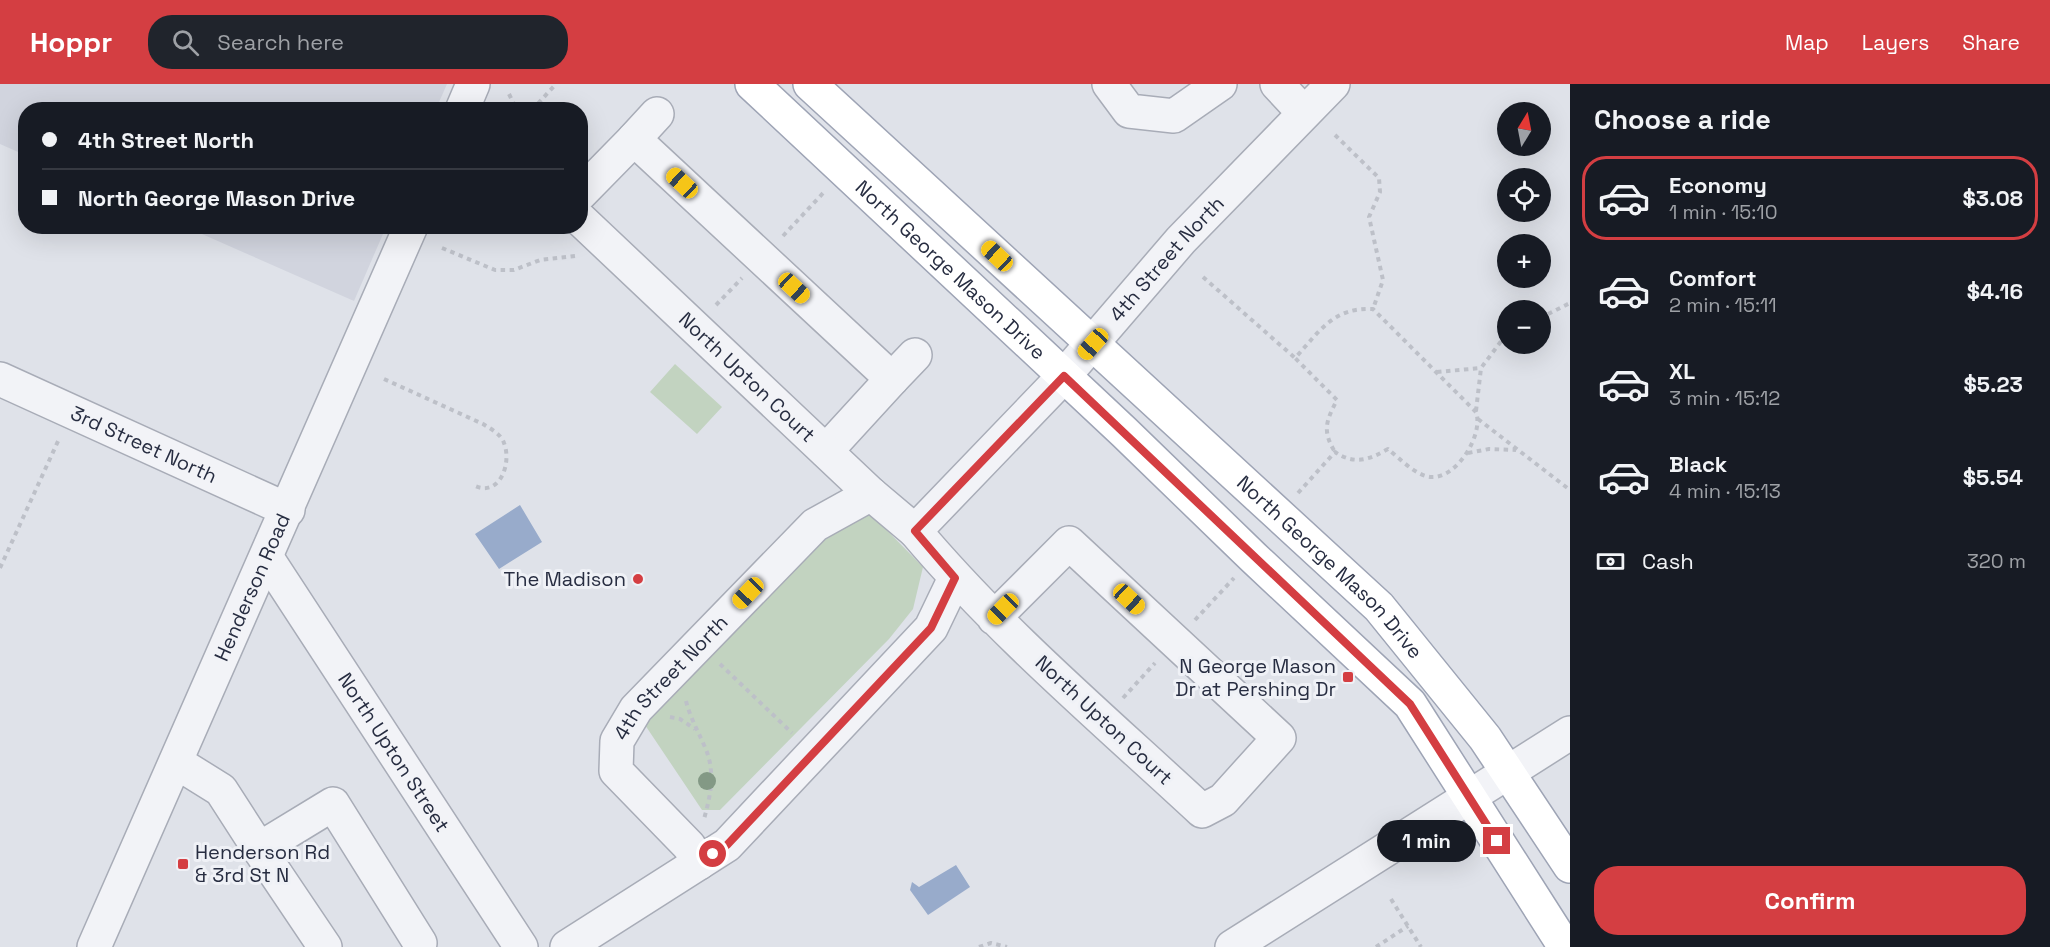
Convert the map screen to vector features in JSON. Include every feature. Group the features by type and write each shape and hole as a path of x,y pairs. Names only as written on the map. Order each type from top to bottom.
{"main road":[{"name":"North George Mason Drive","path":"752,84 1410,704 1565,947"},
{"name":"North George Mason Drive","path":"810,84 1379,607 1449,690 1510,773 1570,866"}],"street":[{"path":"465,102 473,84"},
{"path":"1109,84 1129,111 1174,116 1220,84"},
{"path":"1277,84 1304,114"},
{"name":"4th Street North","path":"915,531 1064,376 1181,240 1333,84"},
{"path":"588,186 657,114"},
{"path":"634,138 892,379"},
{"name":"North Upton Court","path":"588,227 871,494 915,531"},
{"name":"Henderson Road","path":"94,947 408,234"},
{"path":"826,451 915,355"},
{"name":"3rd Street North","path":"0,378 288,510"},
{"name":"4th Street North","path":"699,863 689,846 616,771 616,741 636,709 815,525 871,494"},
{"path":"567,947 727,845 931,628 955,578 915,531"},
{"path":"994,618 1069,543 1175,642"},
{"name":"North Upton Street","path":"267,558 521,947"},
{"name":"North Upton Court","path":"955,578 994,618 1202,811 1223,800 1279,738 1175,642"},
{"path":"1232,947 1570,733"},
{"path":"176,762 221,790 325,947"},
{"path":"259,849 333,804 420,943"}],"path":[{"path":"539,102 556,84"},
{"path":"509,94 513,102"},
{"path":"1335,135 1379,178 1380,192 1369,217 1383,280 1373,309"},
{"path":"776,243 844,171"},
{"path":"442,248 495,270 514,270 540,260 575,256"},
{"path":"715,306 745,274"},
{"path":"1203,277 1295,358 1337,400 1328,417 1326,437 1335,452 1346,460 1370,460 1388,449 1413,469 1430,477 1450,472 1467,454 1478,419 1476,412 1481,368 1497,347"},
{"path":"1551,312 1570,303"},
{"path":"1295,358 1334,316 1357,308 1373,309 1476,412"},
{"path":"1437,372 1481,368"},
{"path":"384,379 483,424 504,441 507,456 500,480 493,488 484,490 475,486"},
{"path":"0,568 72,411"},
{"path":"1478,419 1570,490"},
{"path":"1467,454 1489,449 1516,450"},
{"path":"1296,496 1335,452"},
{"path":"1103,720 1253,557"},
{"path":"719,663 794,735"},
{"path":"686,699 689,716 711,768 711,793 704,821"},
{"path":"662,716 680,719 697,731"},
{"path":"1391,899 1421,947"},
{"path":"1376,947 1408,926"},
{"path":"979,947 991,943 1007,947"}],"shaded area":[{"path":"0,84 447,84 439,102 18,102 18,152 0,144"},
{"path":"202,234 383,234 354,301"}],"green space":[{"path":"675,364 722,407 697,434 650,392"},
{"path":"864,507 923,567 913,609 889,639 720,810 702,810 645,725 646,708 833,511"}],"water":[{"path":"520,505 542,542 499,569 475,534"},
{"path":"956,865 970,887 928,915 910,890 912,882 919,887"}],"place":[{"name":"The Madison","path":"638,579"},
{"name":"N George Mason Dr at Pershing Dr","path":"1348,677"},
{"name":"Henderson Rd & 3rd St N","path":"183,864"}],"route":[{"path":"713,854 727,845 931,628 955,578 915,531 1064,376 1410,704 1497,841"}]}
